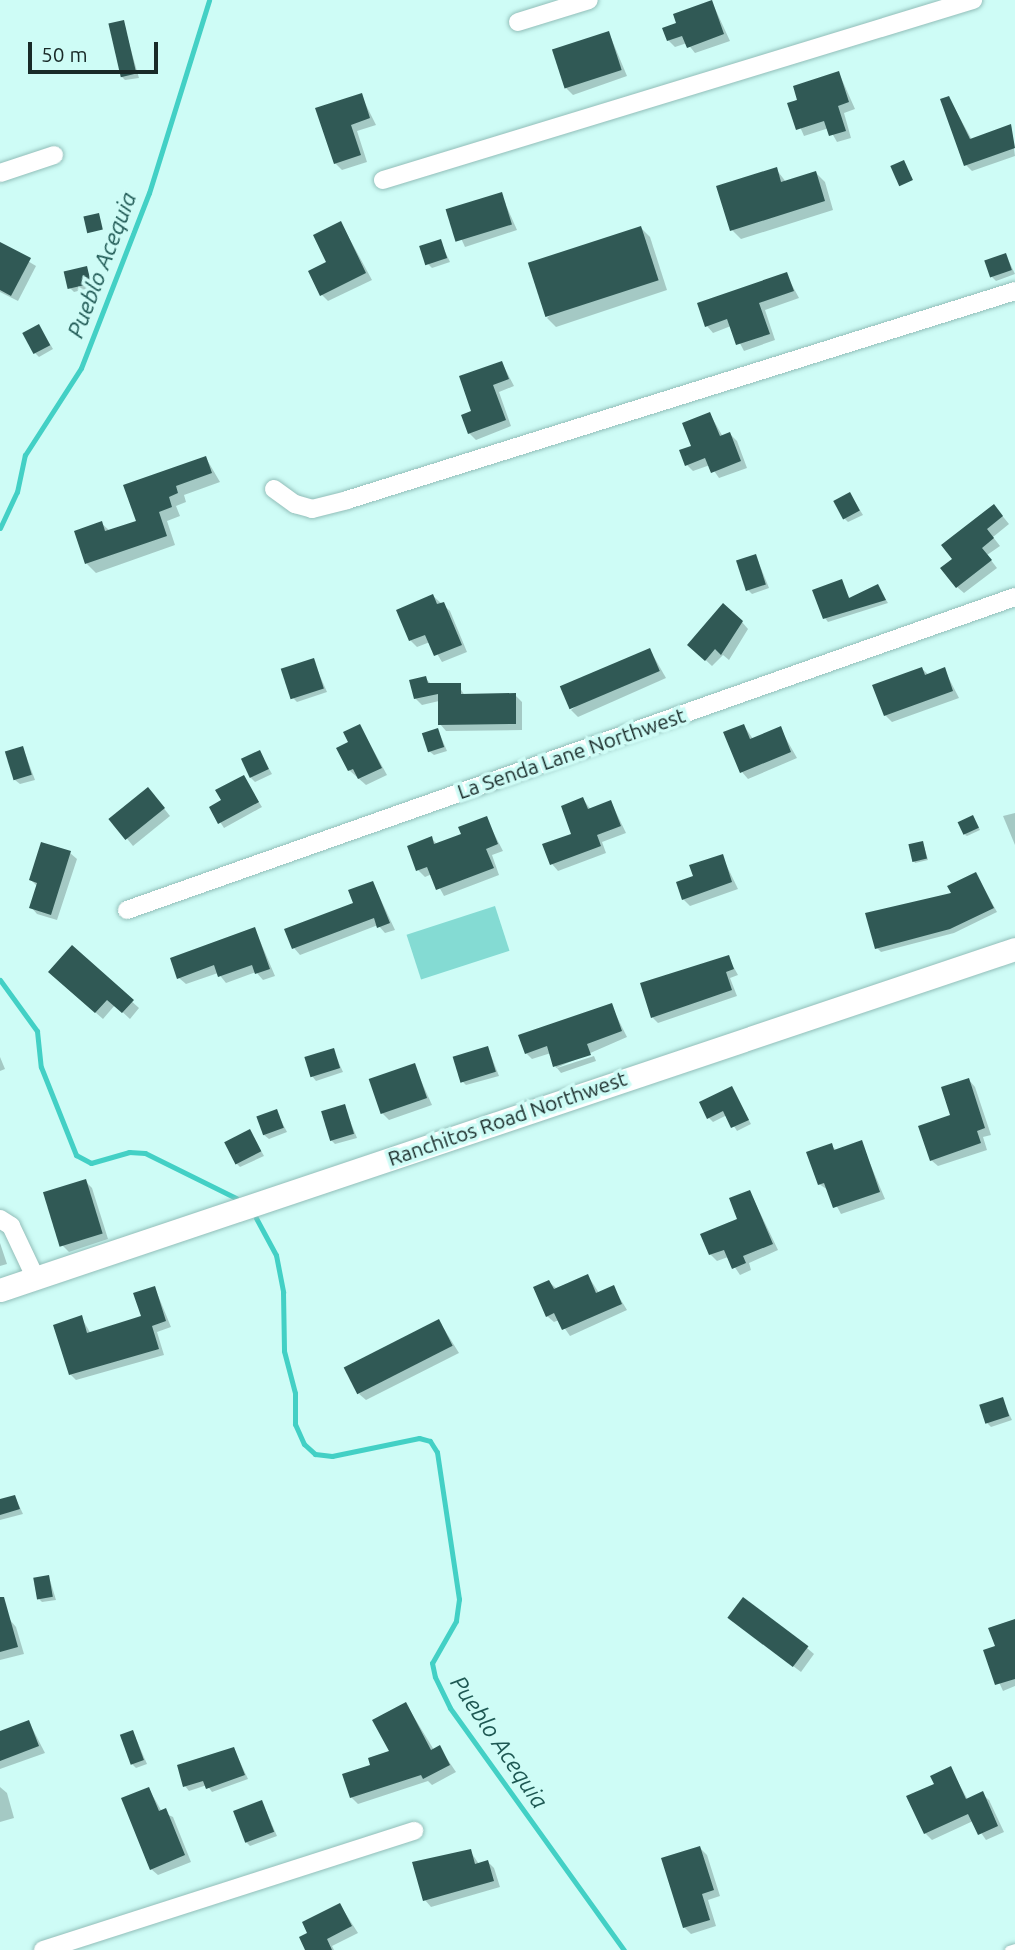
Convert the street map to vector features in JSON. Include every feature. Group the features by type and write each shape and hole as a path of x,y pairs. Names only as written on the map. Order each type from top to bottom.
{"street":[{"path":"517,22 589,0"},
{"path":"383,180 973,0"},
{"path":"0,173 54,155"},
{"path":"274,489 295,504 312,509 347,500 1015,291"},
{"name":"La Senda Lane Northwest","path":"127,911 1015,597"},
{"name":"Ranchitos Road Northwest","path":"0,1290 1015,949"},
{"path":"0,1219 11,1226 36,1279"},
{"path":"43,1950 414,1831"}],"lane":[{"path":"1009,1950 1015,1948"}],"shaded area":[{"path":"495,906 510,951 421,979 407,935"}],"building":[{"path":"712,0 724,34 687,48 682,36 667,41 662,28 676,23 673,14"},
{"path":"124,20 136,74 121,77 108,24"},
{"path":"609,31 622,70 565,89 552,50"},
{"path":"839,71 849,102 838,106 846,131 829,136 824,121 796,130 787,103 797,100 793,86"},
{"path":"362,93 370,118 351,125 361,155 334,164 315,108"},
{"path":"949,96 970,139 1011,124 1015,148 964,166 940,99"},
{"path":"904,160 913,180 899,186 890,166"},
{"path":"777,167 781,182 816,171 825,201 730,231 716,186"},
{"path":"502,192 512,225 456,242 446,209"},
{"path":"99,213 103,230 87,233 83,217"},
{"path":"341,221 366,273 320,296 308,271 326,262 313,235"},
{"path":"641,226 659,280 545,317 528,263"},
{"path":"441,239 447,258 425,265 419,246"},
{"path":"0,242 31,258 11,296 0,290"},
{"path":"1006,253 1012,270 990,278 984,260"},
{"path":"87,266 91,284 68,289 64,271"},
{"path":"787,272 794,291 759,303 770,334 736,345 727,319 705,327 697,303"},
{"path":"39,324 50,345 33,354 22,333"},
{"path":"502,361 509,379 493,385 506,420 468,434 461,415 471,411 459,376"},
{"path":"710,412 720,436 730,432 741,461 711,473 705,458 685,466 679,450 691,446 682,423"},
{"path":"206,456 212,473 176,486 178,493 169,497 172,507 159,512 167,536 85,564 74,531 102,521 105,531 136,521 123,485"},
{"path":"850,492 860,511 843,519 833,501"},
{"path":"994,504 1003,516 987,529 994,538 982,548 992,560 956,588 940,568 952,559 941,545"},
{"path":"756,554 766,584 746,591 736,560"},
{"path":"842,579 849,598 878,584 886,600 823,619 812,590"},
{"path":"433,594 437,604 444,602 462,645 434,656 425,635 409,641 396,610"},
{"path":"723,603 743,621 721,655 715,649 705,661 687,645"},
{"path":"650,648 660,671 570,709 560,686"},
{"path":"314,658 324,688 291,699 281,669"},
{"path":"922,667 925,675 945,667 953,691 884,716 872,685"},
{"path":"426,676 428,683 461,683 461,694 516,693 516,724 438,725 438,694 414,699 409,680"},
{"path":"360,724 382,768 358,779 353,769 348,771 336,748 348,742 343,732"},
{"path":"744,724 750,739 781,726 791,752 740,773 723,732"},
{"path":"438,728 444,747 428,752 422,733"},
{"path":"23,746 32,775 14,780 5,752"},
{"path":"260,750 269,769 250,778 241,759"},
{"path":"244,775 259,802 218,824 209,807 221,800 215,790"},
{"path":"148,787 165,808 125,840 108,819"},
{"path":"583,797 588,809 611,800 621,826 597,835 601,846 550,865 542,844 571,834 561,806"},
{"path":"973,815 979,828 964,835 958,822"},
{"path":"487,816 498,844 486,849 494,868 436,890 427,867 416,871 407,846 432,836 434,844 461,834 458,827"},
{"path":"923,841 927,859 912,862 908,844"},
{"path":"41,842 71,851 51,915 29,908 37,883 29,880"},
{"path":"723,854 732,882 682,900 676,882 693,876 689,865"},
{"path":"976,872 994,908 950,929 875,949 865,913 951,893 947,886"},
{"path":"373,881 390,923 377,928 374,918 292,949 284,929 353,903 348,890"},
{"path":"255,927 270,969 255,974 252,965 218,977 214,965 177,979 170,958"},
{"path":"72,945 134,1000 122,1013 107,1000 95,1013 48,972"},
{"path":"729,955 734,969 726,972 732,990 651,1018 640,983"},
{"path":"612,1003 622,1031 587,1044 591,1055 553,1067 547,1046 525,1054 518,1035"},
{"path":"488,1046 496,1072 461,1083 453,1057"},
{"path":"334,1048 340,1068 310,1077 304,1057"},
{"path":"415,1063 427,1098 381,1114 369,1079"},
{"path":"969,1078 985,1128 977,1131 981,1143 930,1161 918,1126 950,1115 941,1087"},
{"path":"732,1086 749,1120 731,1128 723,1111 707,1119 699,1102"},
{"path":"345,1104 354,1134 330,1141 321,1111"},
{"path":"277,1109 284,1128 263,1135 256,1117"},
{"path":"250,1129 261,1151 236,1164 224,1142"},
{"path":"862,1140 880,1192 833,1208 824,1183 818,1185 806,1152 832,1143 834,1150"},
{"path":"86,1179 103,1234 60,1247 43,1192"},
{"path":"750,1190 773,1244 743,1256 746,1263 732,1269 724,1250 709,1255 700,1234 737,1219 729,1198"},
{"path":"588,1274 596,1293 614,1285 622,1304 562,1330 554,1313 546,1317 533,1287 549,1280 554,1289"},
{"path":"155,1286 166,1321 152,1326 159,1349 69,1375 53,1325 82,1315 87,1333 141,1316 133,1293"},
{"path":"439,1319 453,1346 357,1394 344,1368"},
{"path":"1003,1397 1009,1416 985,1424 979,1405"},
{"path":"15,1495 20,1509 0,1515 0,1499"},
{"path":"49,1575 53,1597 37,1599 33,1578"},
{"path":"0,1597 4,1597 18,1647 0,1652"},
{"path":"743,1597 808,1646 793,1667 727,1618"},
{"path":"1015,1619 1015,1679 995,1685 983,1650 995,1646 988,1628"},
{"path":"406,1702 431,1750 440,1745 450,1765 423,1779 421,1775 350,1798 342,1774 370,1765 368,1758 389,1751 372,1720"},
{"path":"29,1720 39,1746 0,1761 0,1731"},
{"path":"133,1730 144,1760 131,1765 120,1735"},
{"path":"234,1747 245,1775 206,1789 203,1781 183,1787 177,1765"},
{"path":"951,1766 966,1799 983,1791 998,1826 978,1835 968,1814 924,1834 906,1796 934,1784 930,1776"},
{"path":"149,1787 159,1811 166,1808 185,1855 150,1870 121,1798"},
{"path":"262,1800 274,1832 245,1843 233,1811"},
{"path":"700,1846 714,1890 702,1894 710,1920 683,1928 661,1858"},
{"path":"471,1849 475,1864 488,1860 494,1881 423,1901 412,1862"},
{"path":"340,1903 352,1926 327,1939 332,1950 305,1950 299,1937 307,1933 302,1922"}],"waterway":[{"name":"Pueblo Acequia","path":"0,528 17,492 25,455 81,368 149,193 209,0"},
{"name":"Pueblo Acequia","path":"0,980 37,1031 41,1067 76,1155 91,1163 129,1152 145,1153 236,1198"},
{"name":"Pueblo Acequia","path":"256,1218 276,1255 283,1292 284,1351 295,1393 295,1424 304,1444 315,1454 332,1456 419,1438 430,1441 437,1452 459,1599 456,1621 432,1663 435,1677 450,1708 624,1950"}]}
